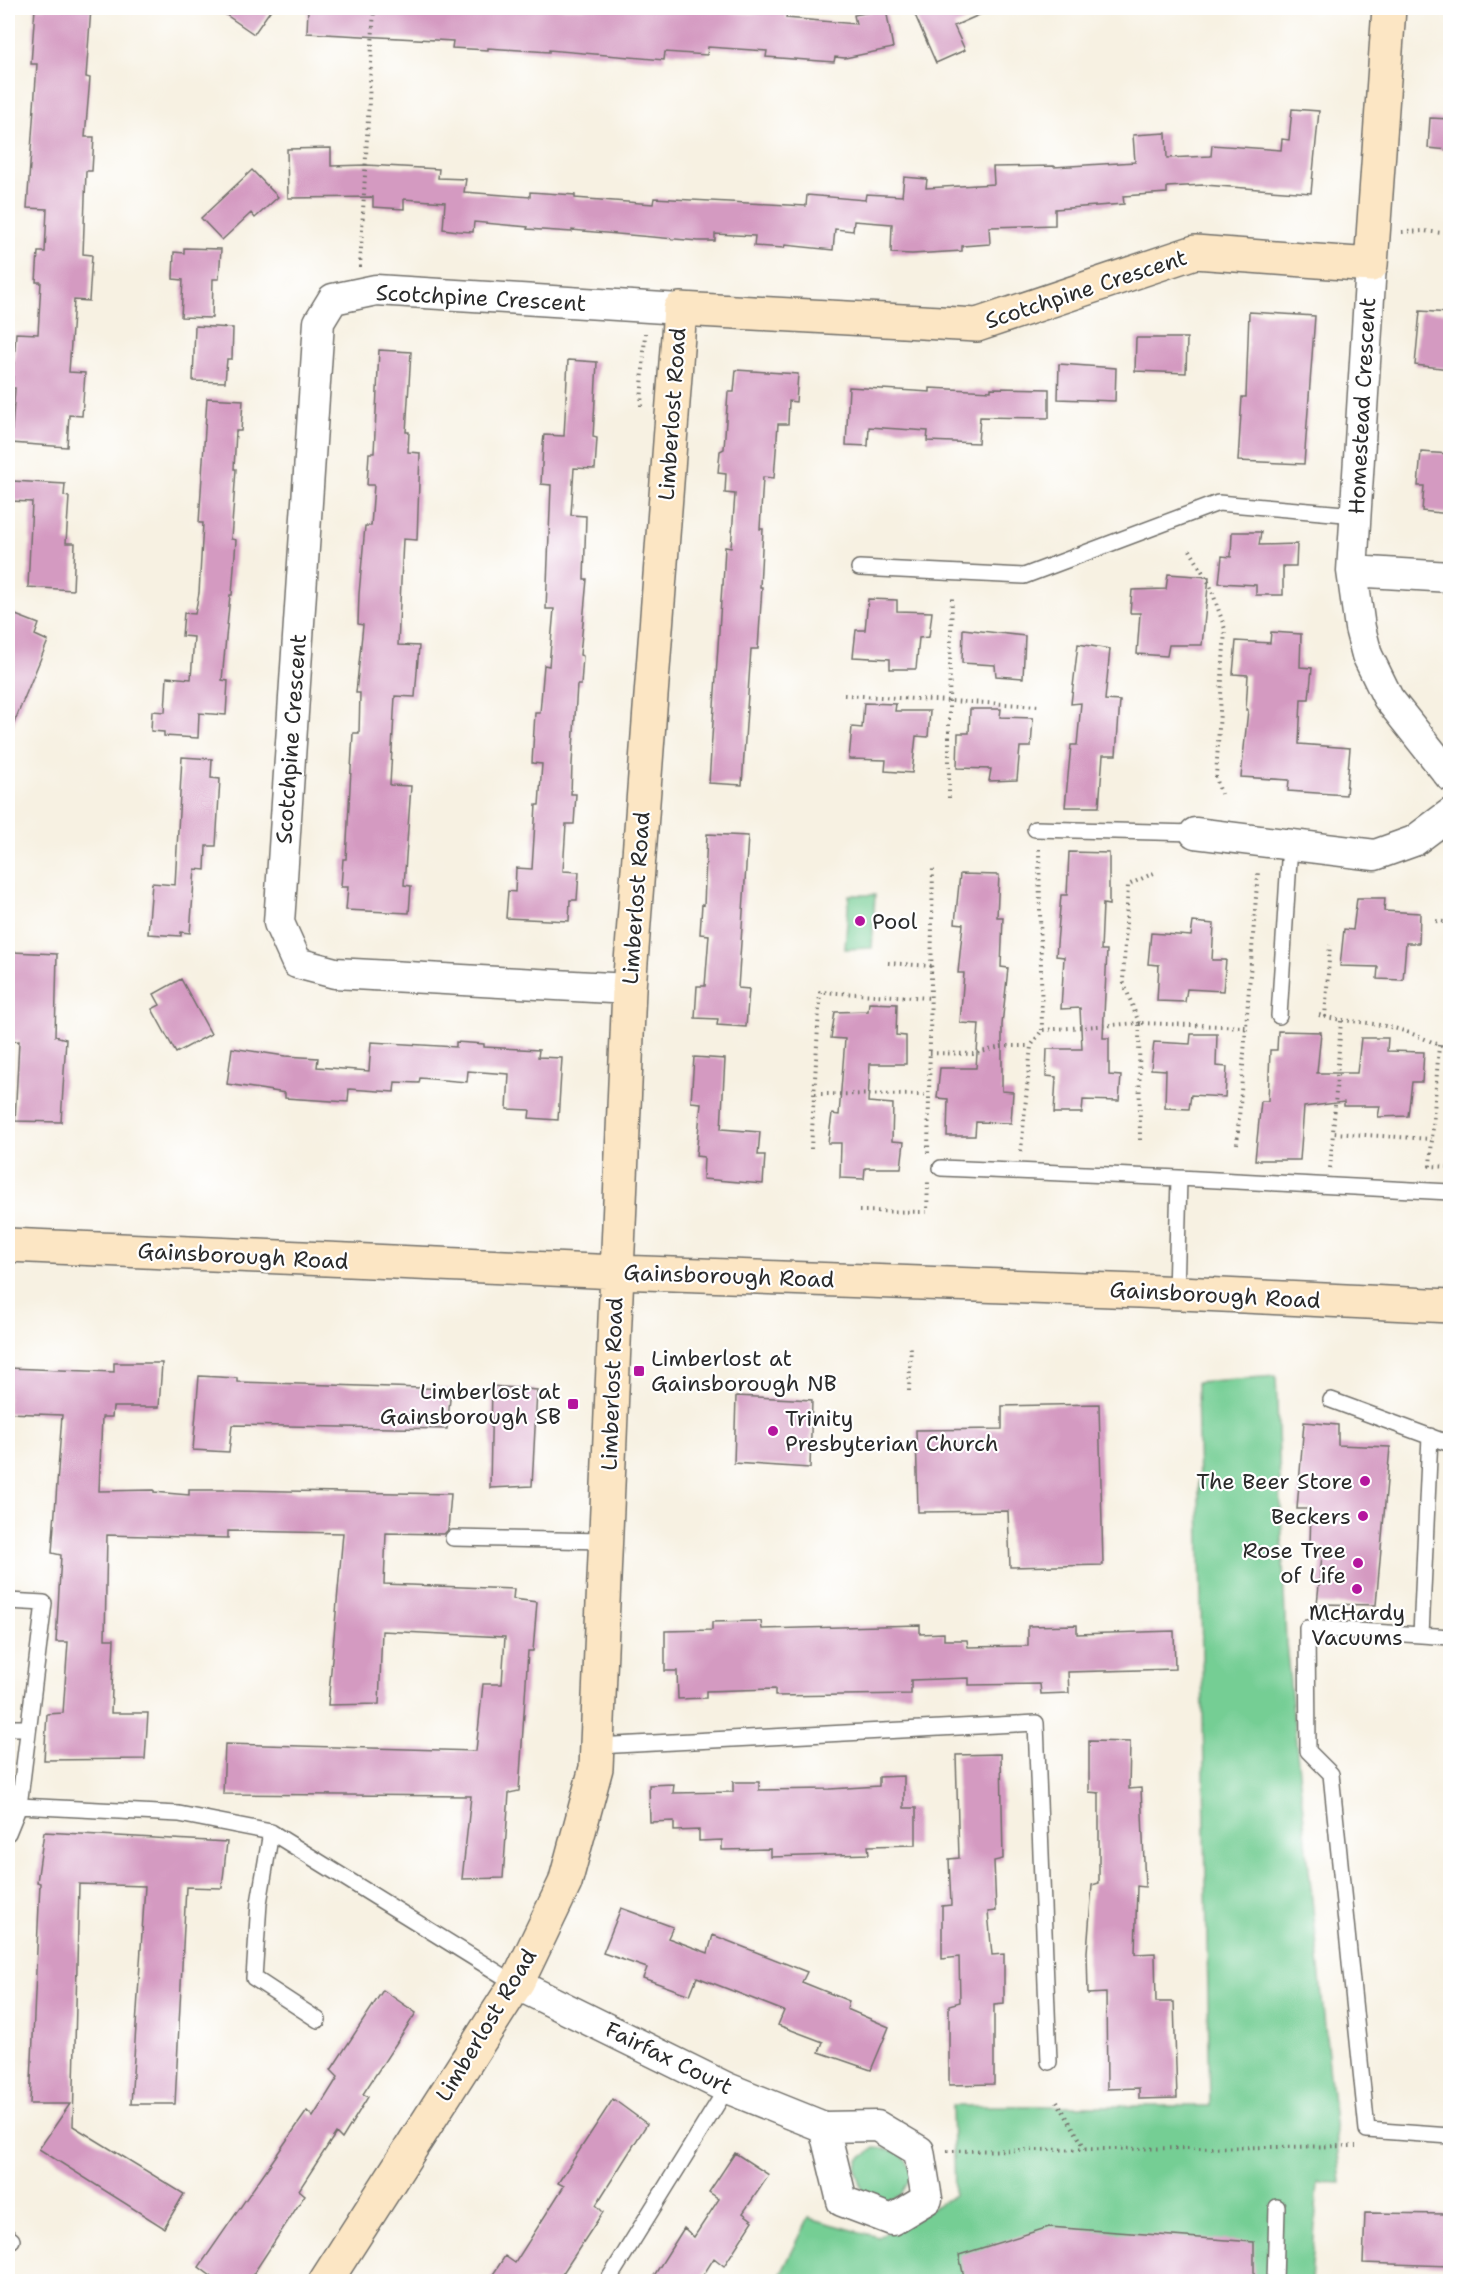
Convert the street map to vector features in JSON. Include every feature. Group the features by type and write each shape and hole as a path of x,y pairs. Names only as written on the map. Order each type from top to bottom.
{"street":[{"name":"Homestead Crescent","path":"1389,8 1352,571 1360,628 1367,655 1388,698 1450,776"},
{"name":"Scotchpine Crescent","path":"629,989 335,973 297,963 279,923 319,322 333,299 376,290 977,325 1195,252 1371,265"},
{"name":"Limberlost Road","path":"325,2282 516,1984 565,1883 596,1768 629,989 680,309"},
{"path":"1352,571 1450,577"},
{"path":"1195,833 1375,855 1414,841 1450,814"},
{"name":"Gainsborough Road","path":"8,1245 617,1272 1139,1291 1450,1306"},
{"name":"Fairfax Court","path":"516,1984 727,2088 824,2127 877,2126 919,2151"},
{"path":"824,2127 842,2201 892,2220 927,2199 919,2151"}],"lane":[{"path":"859,568 1024,576 1218,503 1356,515"},
{"path":"1035,829 1195,833"},
{"path":"1279,1016 1290,845"},
{"path":"932,1170 1179,1178 1450,1192"},
{"path":"1176,1294 1179,1178"},
{"path":"1330,1400 1450,1444"},
{"path":"1421,1635 1430,1437"},
{"path":"453,1538 606,1541"},
{"path":"8,1601 44,1603 19,1806 8,1833"},
{"path":"1450,1637 1306,1628 1308,1751 1331,1774 1367,2130 1450,2136"},
{"path":"597,1746 1036,1723 1049,2062"},
{"path":"8,1728 27,1728"},
{"path":"19,1806 179,1814 271,1832 516,1984"},
{"path":"271,1832 259,1903 254,1978 318,2020"},
{"path":"606,2282 727,2088"},
{"path":"1275,2282 1277,2207"}],"path":[{"path":"358,294 374,8"},
{"path":"1395,233 1424,231 1450,234"},
{"path":"1190,550 1210,585 1225,629 1216,777 1221,794"},
{"path":"949,798 952,598"},
{"path":"844,694 1040,706"},
{"path":"1020,1151 1031,1046 1042,1030 1039,845"},
{"path":"859,1211 927,1212 932,1170 929,1095 933,866"},
{"path":"1237,1144 1258,871"},
{"path":"1140,1140 1139,1023 1123,981 1128,885 1154,873"},
{"path":"1436,921 1450,923"},
{"path":"1325,1017 1330,945"},
{"path":"888,963 932,966"},
{"path":"811,1149 820,992 932,998"},
{"path":"1319,1015 1341,1021 1381,1025 1414,1034 1450,1050"},
{"path":"1329,1179 1341,1021"},
{"path":"1042,1030 1139,1023 1246,1027"},
{"path":"1439,1045 1430,1166 1450,1167"},
{"path":"930,1053 973,1054 1005,1046 1031,1046"},
{"path":"815,1094 929,1095"},
{"path":"1333,1133 1431,1139"},
{"path":"909,1390 911,1344"},
{"path":"1057,2101 1085,2148"},
{"path":"919,2151 1363,2146"}],"green space":[{"name":"Pool","path":"849,895 875,895 872,948 845,949"},
{"path":"1276,1376 1286,1644 1341,2183 1318,2182 1311,2281 777,2282 809,2218 878,2237 954,2196 952,2106 1210,2106 1197,1382"},
{"path":"875,2148 890,2149 900,2153 912,2175 901,2195 882,2204 863,2192 856,2169 860,2159"}],"building":[{"path":"35,8 91,8 86,77 90,78 85,137 94,137 92,171 86,171 83,254 92,255 89,301 74,300 69,372 85,373 82,416 69,415 67,447 11,443 16,333 38,334 41,282 36,282 38,252 45,252 47,209 27,208 37,64 31,64"},
{"path":"216,8 272,8 254,34"},
{"path":"308,8 356,8 402,13 403,8 710,8 710,11 758,14 758,10 787,11 786,18 856,24 854,15 886,9 893,48 845,58 835,57 834,62 766,57 767,51 708,47 707,55 665,52 664,60 549,50 549,52 452,48 453,41 307,33"},
{"path":"912,8 995,8 954,26 965,50 936,63"},
{"path":"1292,109 1319,111 1311,193 1204,185 1167,187 1167,193 1123,196 1124,204 1055,209 1055,225 989,227 990,244 962,246 962,251 891,253 892,224 854,221 853,231 835,229 833,250 785,245 784,248 754,246 755,236 715,234 715,241 698,241 572,230 572,232 527,229 528,227 474,222 473,232 458,231 443,229 445,202 404,199 404,209 373,207 373,197 288,198 287,149 331,148 331,166 366,165 439,169 438,178 466,179 464,192 530,197 530,192 653,204 654,198 806,206 807,195 865,200 866,194 902,196 904,177 927,179 926,188 994,184 993,167 1054,167 1135,162 1133,135 1166,133 1167,158 1211,156 1212,145 1281,150 1282,139 1289,140"},
{"path":"1430,118 1450,119 1449,150 1428,148"},
{"path":"252,170 278,197 255,218 251,213 222,240 201,218"},
{"path":"184,248 221,249 219,279 213,279 212,318 181,317 183,280 173,279 174,252 184,253"},
{"path":"1420,311 1450,313 1450,369 1415,365"},
{"path":"1249,312 1315,316 1304,464 1238,461 1242,397 1246,397"},
{"path":"195,326 233,328 232,359 227,359 225,382 193,381"},
{"path":"1136,338 1187,338 1186,373 1135,371"},
{"path":"379,350 411,352 406,432 409,432 408,452 420,453 417,540 403,539 398,645 419,646 415,697 395,696 390,785 411,786 404,885 411,886 409,913 346,910 348,887 341,887 343,859 346,859 353,733 359,733 360,693 356,693 363,625 358,624 359,594 365,526 371,526 374,485 367,485 369,453 374,453"},
{"path":"568,360 597,362 593,437 597,438 595,469 574,468 571,515 586,516 584,579 587,579 580,655 583,656 581,685 577,685 572,764 571,794 576,794 574,824 566,824 563,871 579,872 577,900 570,900 569,921 506,918 508,891 515,892 516,868 532,869 536,805 539,805 542,764 532,763 535,713 540,713 544,665 549,666 554,609 546,609 551,485 541,484 543,444 544,435 564,436"},
{"path":"1059,364 1116,368 1115,401 1058,399"},
{"path":"736,370 798,374 796,402 789,401 788,424 778,424 774,478 763,477 760,529 763,529 760,587 762,587 758,649 751,649 742,785 709,783 725,547 731,548 735,494 725,493 726,474 718,473 720,451 724,449 728,392 734,392"},
{"path":"849,387 930,392 930,388 991,391 991,388 1049,389 1049,418 980,417 978,443 927,441 928,431 869,427 868,446 846,445"},
{"path":"207,398 243,400 241,431 236,431 231,539 236,540 222,680 228,681 226,715 199,713 198,738 164,736 164,732 151,731 152,711 165,712 167,677 191,679 194,637 182,636 184,613 195,614 199,593 203,523 199,523"},
{"path":"1421,452 1450,454 1450,514 1422,511 1424,486 1418,486"},
{"path":"12,481 65,484 64,496 69,497 66,543 75,543 73,590 28,587 32,502 10,501"},
{"path":"1232,532 1261,532 1259,545 1297,544 1296,566 1283,566 1283,595 1256,595 1256,585 1219,583 1222,556 1231,557"},
{"path":"1168,574 1209,577 1202,645 1169,645 1167,656 1137,654 1140,613 1130,613 1132,590 1166,589"},
{"path":"868,599 897,600 897,611 932,612 929,637 919,638 916,669 890,669 890,659 853,657 856,630 865,630"},
{"path":"8,612 39,624 35,635 48,641 9,735 8,735"},
{"path":"963,629 1025,636 1023,678 996,676 995,665 962,663"},
{"path":"1271,632 1301,634 1300,667 1312,668 1309,699 1301,699 1299,744 1350,748 1346,795 1288,791 1289,780 1241,777 1248,710 1246,710 1248,675 1233,674 1236,641 1270,643"},
{"path":"1078,644 1110,649 1105,700 1120,701 1116,755 1103,755 1099,807 1065,807 1071,745 1077,745 1081,703 1071,704"},
{"path":"864,703 896,704 895,711 930,711 928,737 916,736 912,773 885,771 886,760 849,759 852,727 862,728"},
{"path":"970,709 1001,709 1000,717 1033,718 1031,747 1020,747 1017,780 989,781 991,769 957,768 958,733 969,733"},
{"path":"182,757 212,759 211,778 220,779 216,846 206,846 205,870 195,869 190,933 181,932 181,936 148,934 152,883 175,885"},
{"path":"707,834 748,836 738,988 749,989 746,1027 717,1025 718,1019 695,1018 697,986 705,986 709,935 700,934 702,904 704,905"},
{"path":"1069,852 1109,853 1109,905 1103,904 1101,950 1107,950 1103,1038 1109,1038 1109,1075 1121,1076 1119,1101 1083,1100 1082,1113 1054,1113 1056,1077 1046,1076 1047,1049 1082,1049 1080,1008 1061,1009 1064,957 1056,956 1061,895 1067,895"},
{"path":"960,874 999,875 997,917 1003,917 1001,967 1008,968 1002,1025 1002,1091 1013,1092 1011,1123 976,1122 975,1136 947,1136 948,1099 937,1098 940,1068 976,1068 979,1024 960,1023 964,973 958,973 963,924 955,923"},
{"path":"1357,898 1385,898 1384,911 1420,913 1419,943 1406,943 1403,980 1377,979 1378,967 1340,966 1344,929 1353,930"},
{"path":"1193,922 1214,924 1212,960 1226,960 1223,991 1187,989 1185,1002 1157,1001 1159,965 1148,964 1151,933 1191,936"},
{"path":"12,952 57,954 55,1036 66,1039 61,1122 15,1121 19,1041 8,1042"},
{"path":"181,979 211,1034 176,1053 152,1009 160,1005 154,994"},
{"path":"869,1003 897,1004 896,1035 906,1036 906,1064 870,1064 868,1102 893,1104 892,1141 904,1142 901,1168 865,1168 864,1179 840,1178 841,1143 828,1143 832,1114 839,1115 845,1039 831,1038 835,1012 868,1011"},
{"path":"1278,1031 1321,1032 1317,1073 1357,1073 1361,1038 1388,1038 1387,1051 1424,1052 1422,1082 1412,1082 1408,1116 1378,1117 1380,1106 1344,1106 1344,1102 1304,1107 1300,1160 1255,1160 1261,1101 1268,1101 1270,1050 1277,1050"},
{"path":"1191,1034 1217,1034 1216,1066 1227,1067 1225,1097 1191,1095 1189,1109 1165,1108 1166,1070 1151,1069 1154,1042 1190,1044"},
{"path":"371,1042 456,1047 456,1042 484,1044 484,1047 539,1050 538,1057 562,1058 558,1120 529,1118 530,1110 507,1109 509,1074 468,1071 467,1082 420,1078 419,1083 395,1082 394,1092 349,1089 348,1102 285,1098 285,1093 227,1084 232,1048 285,1056 318,1058 317,1067 369,1071"},
{"path":"694,1057 725,1059 721,1129 760,1132 758,1155 765,1155 763,1184 703,1179 704,1157 696,1156 701,1103 691,1102"},
{"path":"114,1363 162,1363 159,1407 113,1407 112,1417 102,1417 99,1491 154,1490 154,1492 189,1495 189,1490 451,1494 448,1530 444,1534 386,1533 384,1584 514,1589 513,1599 537,1602 533,1651 528,1651 519,1791 509,1793 503,1878 462,1879 471,1796 223,1794 225,1744 476,1751 483,1684 502,1684 505,1637 382,1631 379,1704 328,1705 343,1533 228,1531 228,1538 107,1535 105,1639 114,1639 111,1713 148,1713 145,1759 44,1760 47,1714 63,1713 68,1642 56,1642 61,1555 52,1553 62,1415 8,1413 8,1368 114,1372"},
{"path":"199,1376 237,1378 237,1382 451,1389 447,1429 232,1425 229,1452 193,1450"},
{"path":"492,1386 537,1390 532,1486 490,1488"},
{"name":"Trinity Presbyterian Church","path":"736,1396 812,1400 810,1468 734,1463"},
{"path":"1099,1404 1103,1565 1010,1567 1008,1511 918,1512 916,1430 1002,1429 1002,1406"},
{"path":"1304,1422 1338,1425 1338,1445 1390,1447 1376,1605 1317,1604 1323,1546 1310,1545 1311,1509 1297,1509"},
{"path":"761,1621 762,1629 920,1625 920,1634 944,1633 944,1640 967,1640 968,1647 1028,1646 1028,1626 1077,1625 1077,1634 1174,1631 1175,1669 1068,1672 1069,1693 1041,1694 1040,1684 969,1685 969,1678 911,1680 911,1694 775,1696 775,1689 706,1691 706,1698 678,1699 677,1671 665,1671 665,1631 712,1630 712,1622"},
{"path":"1089,1741 1130,1742 1129,1789 1141,1788 1145,1887 1137,1886 1135,1954 1155,1953 1156,2002 1174,2002 1177,2098 1139,2099 1139,2088 1107,2089 1106,1993 1088,1994 1087,1952 1092,1885 1099,1883 1099,1793 1089,1792"},
{"path":"1001,1754 1003,1859 994,1861 996,1911 988,1912 992,1955 1004,1954 1004,2004 994,2005 994,2084 949,2085 949,2005 960,2002 959,1957 942,1959 942,1906 951,1905 949,1859 959,1858 956,1755"},
{"path":"904,1776 904,1808 916,1808 916,1845 868,1846 869,1854 771,1857 771,1849 722,1850 722,1840 699,1841 699,1830 674,1831 674,1821 650,1822 649,1785 674,1784 673,1793 733,1792 733,1782 759,1782 759,1790 830,1789 879,1786 879,1777"},
{"path":"44,1832 227,1842 222,1888 186,1887 175,2104 131,2104 145,1886 79,1884 73,2126 184,2194 164,2228 39,2149 70,2104 30,2104 40,1883 37,1882"},
{"path":"621,1908 673,1927 668,1938 708,1953 713,1935 807,1972 802,1982 849,2001 847,2009 889,2027 871,2070 819,2052 823,2042 778,2025 784,2011 697,1977 690,1995 643,1978 647,1968 603,1953"},
{"path":"383,1990 416,2013 363,2094 368,2097 342,2139 336,2133 299,2190 305,2195 248,2282 219,2282 199,2267 307,2111 313,2117 338,2077 331,2070"},
{"path":"613,2099 647,2124 596,2205 603,2212 557,2282 488,2282 505,2256 515,2263 564,2186 558,2183"},
{"path":"735,2153 769,2175 743,2213 753,2221 724,2266 714,2258 699,2282 650,2282 684,2228 694,2237 719,2199 709,2192"},
{"path":"1365,2213 1450,2214 1450,2266 1363,2263"},
{"path":"1049,2227 1254,2242 1254,2282 965,2282 959,2255"}],"place":[{"name":"Pool","path":"860,921"},
{"name":"Limberlost at Gainsborough NB","path":"639,1371"},
{"name":"Limberlost at Gainsborough SB","path":"573,1404"},
{"name":"Trinity Presbyterian Church","path":"773,1431"},
{"name":"The Beer Store","path":"1365,1481"},
{"name":"Beckers","path":"1363,1516"},
{"name":"Rose Tree of Life","path":"1358,1563"},
{"name":"McHardy Vacuums","path":"1357,1589"}]}
